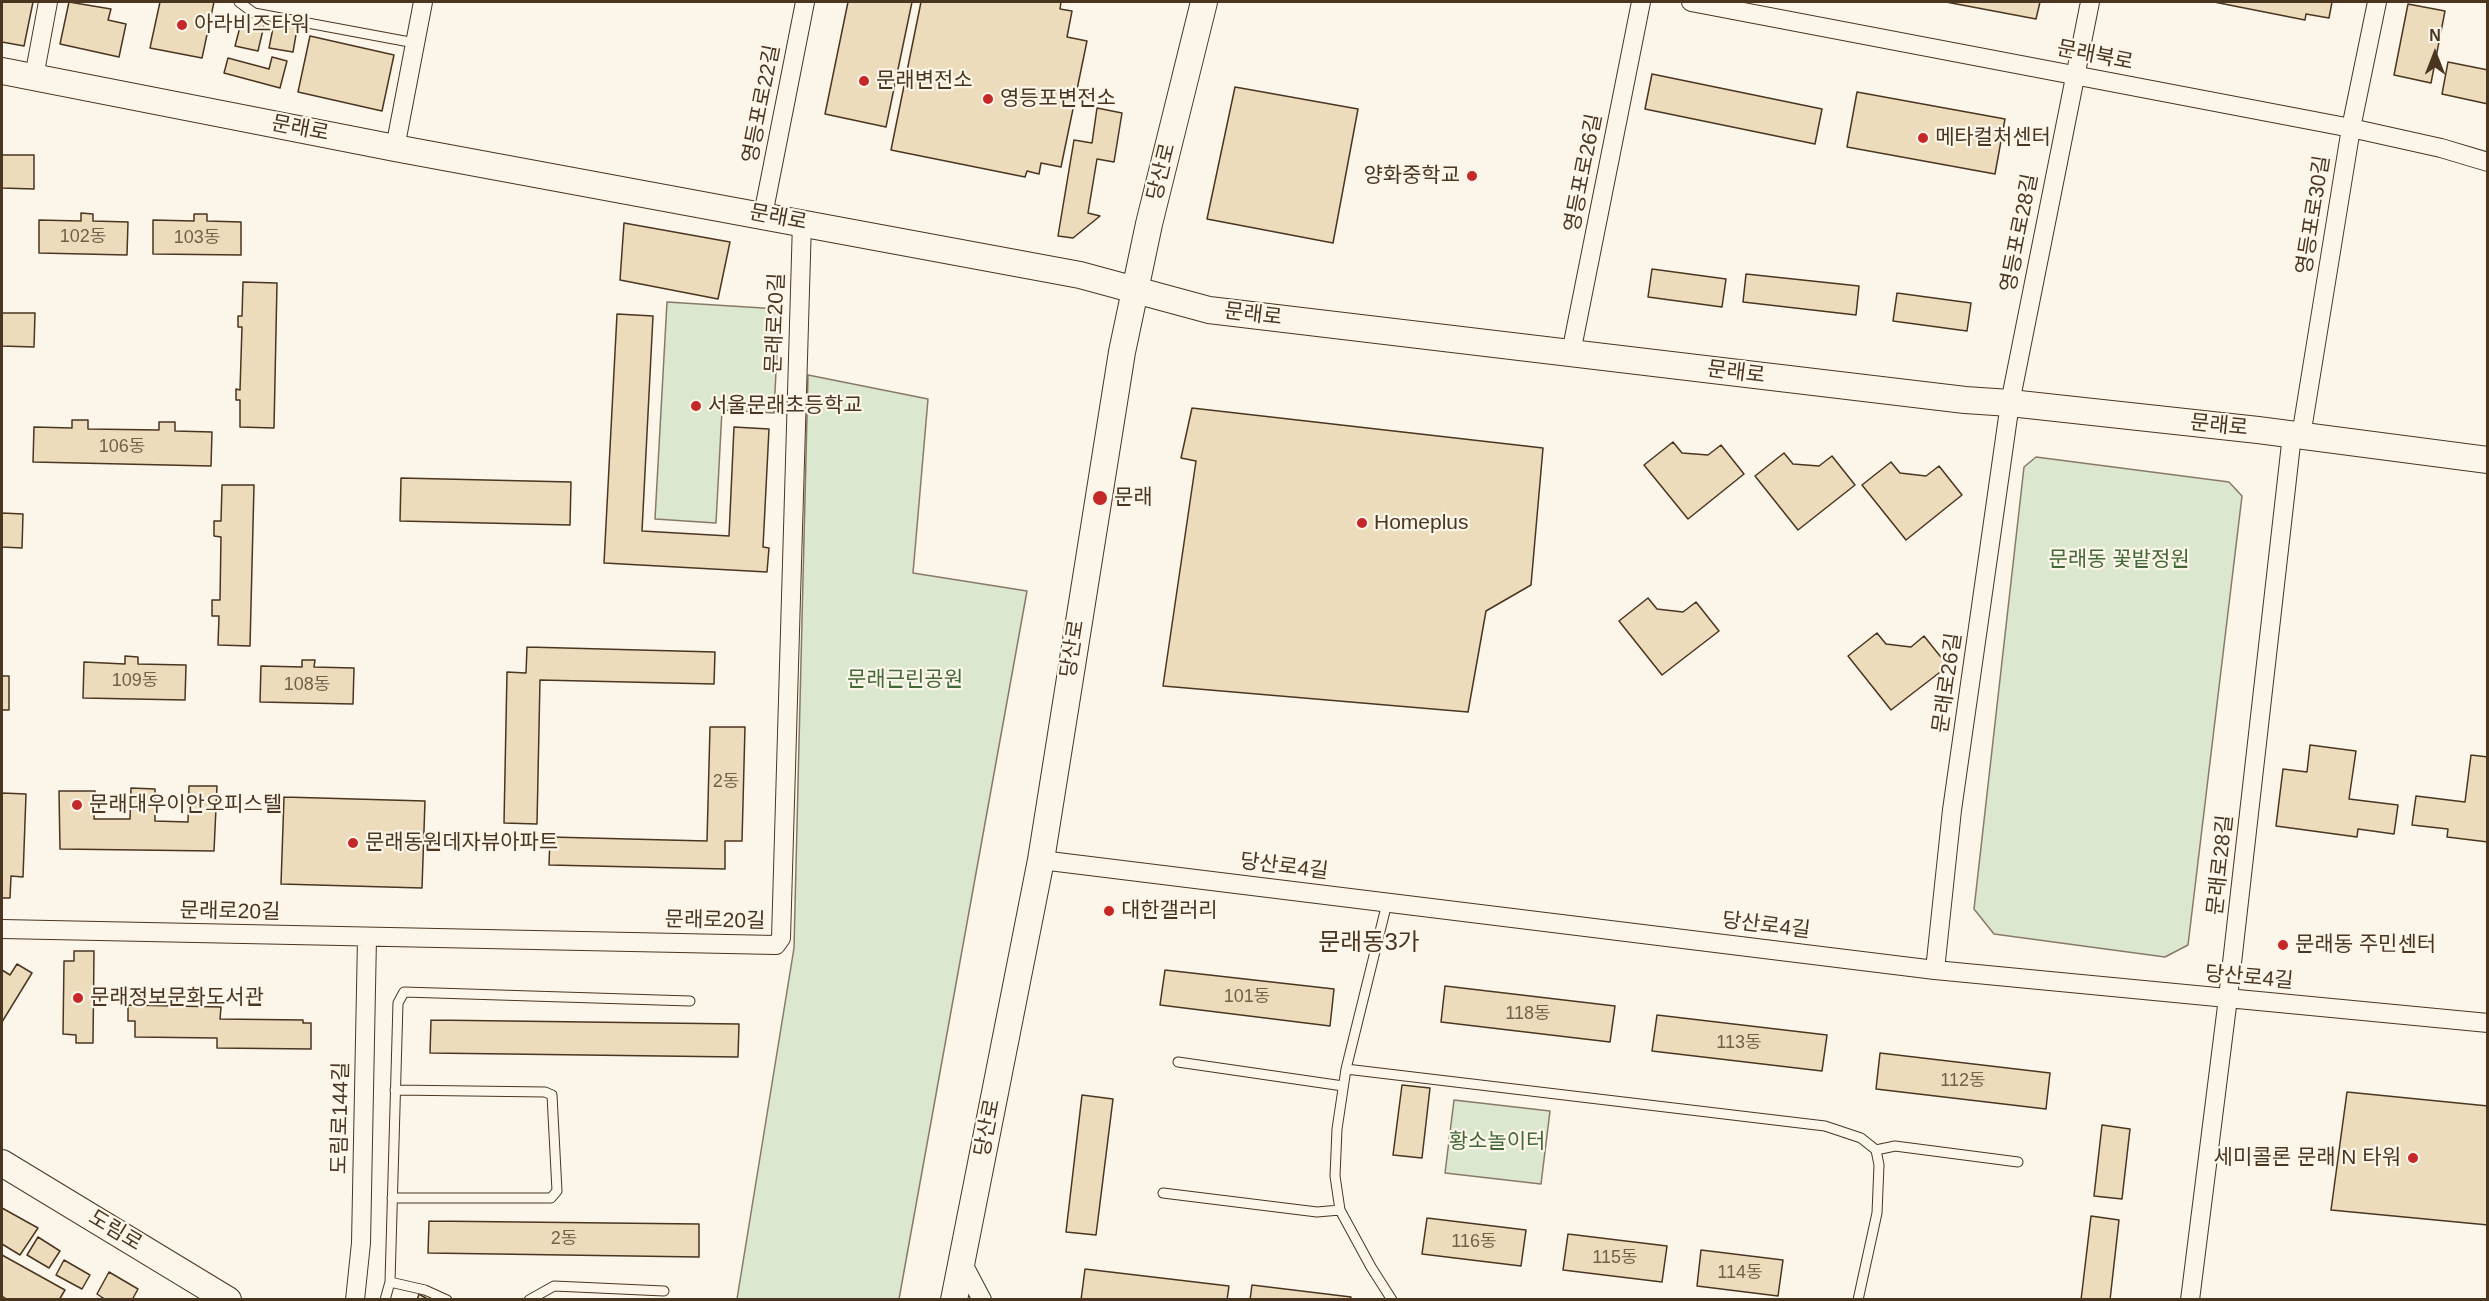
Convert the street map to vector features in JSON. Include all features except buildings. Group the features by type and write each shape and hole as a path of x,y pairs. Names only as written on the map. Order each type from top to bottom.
{"street":[{"path":"34,77 48,2"},
{"path":"395,147 423,2"},
{"name":"영등포로22길","path":"763,215 805,2"},
{"name":"당산로","path":"954,1299 1041,860 1098,493 1134,289 1203,2"},
{"name":"영등포로26길","path":"1571,353 1641,2"},
{"name":"문래북로","path":"1691,2 2351,128 2441,148 2487,162"},
{"name":"영등포로28길","path":"2010,403 2090,2"},
{"name":"영등포로30길","path":"2296,435 2351,128 2377,2"},
{"name":"문래로","path":"2,71 1080,275 1209,310 1965,400 2296,435 2487,460"},
{"name":"문래로20길","path":"2,928 367,938 776,945 781,938 802,222"},
{"name":"문래로26길","path":"1935,970 1952,810 2010,403"},
{"name":"문래로28길","path":"2190,1299 2296,435"},
{"name":"당산로4길","path":"1041,860 1935,970 2487,1023"},
{"name":"도림로144길","path":"356,1299 361,1243 367,938"},
{"name":"도림로","path":"4,1169 228,1299"},
{"path":"962,1262 982,1299"}],"lane":[{"path":"239,2 254,13 415,43"},
{"path":"1388,903 1346,1069 1337,1129 1335,1176 1340,1210 1371,1267 1392,1299"},
{"path":"385,1299 390,1282 398,1004 404,992 690,1002"},
{"path":"1178,1062 1343,1086"},
{"path":"1346,1069 1826,1126 1861,1137 1876,1150 1879,1165 1877,1213 1858,1299"},
{"path":"392,1198 551,1198 557,1191 552,1095 544,1092 395,1090"},
{"path":"1876,1150 1895,1146 2018,1162"},
{"path":"1163,1193 1317,1212 1340,1210"},
{"path":"390,1282 425,1290 447,1299"},
{"path":"529,1299 554,1286 664,1292"}],"green space":[{"path":"667,302 779,309 774,413 722,410 716,523 655,519"},
{"name":"문래근린공원","path":"808,375 928,399 913,573 1027,591 899,1299 737,1299 794,948"},
{"name":"문래동 꽃밭정원","path":"2036,457 2229,482 2242,496 2188,945 2165,957 1994,934 1974,909 2024,467"},
{"name":"황소놀이터","path":"1454,1100 1550,1111 1541,1184 1445,1173"}],"place":[{"name":"아라비즈타워","path":"182,25"},
{"name":"문래변전소","path":"864,81"},
{"name":"영등포변전소","path":"988,99"},
{"name":"메타컬처센터","path":"1923,138"},
{"name":"양화중학교","path":"1472,176"},
{"name":"서울문래초등학교","path":"696,406"},
{"name":"문래","path":"1100,498"},
{"name":"Homeplus","path":"1362,523"},
{"name":"문래대우이안오피스텔","path":"77,805"},
{"name":"문래동원데자뷰아파트","path":"353,843"},
{"name":"대한갤러리","path":"1109,911"},
{"name":"문래동 주민센터","path":"2283,945"},
{"name":"문래정보문화도서관","path":"78,998"},
{"name":"세미콜론 문래 N 타워","path":"2413,1158"}],"district":[{"name":"문래동3가","path":"1369,943"}]}
